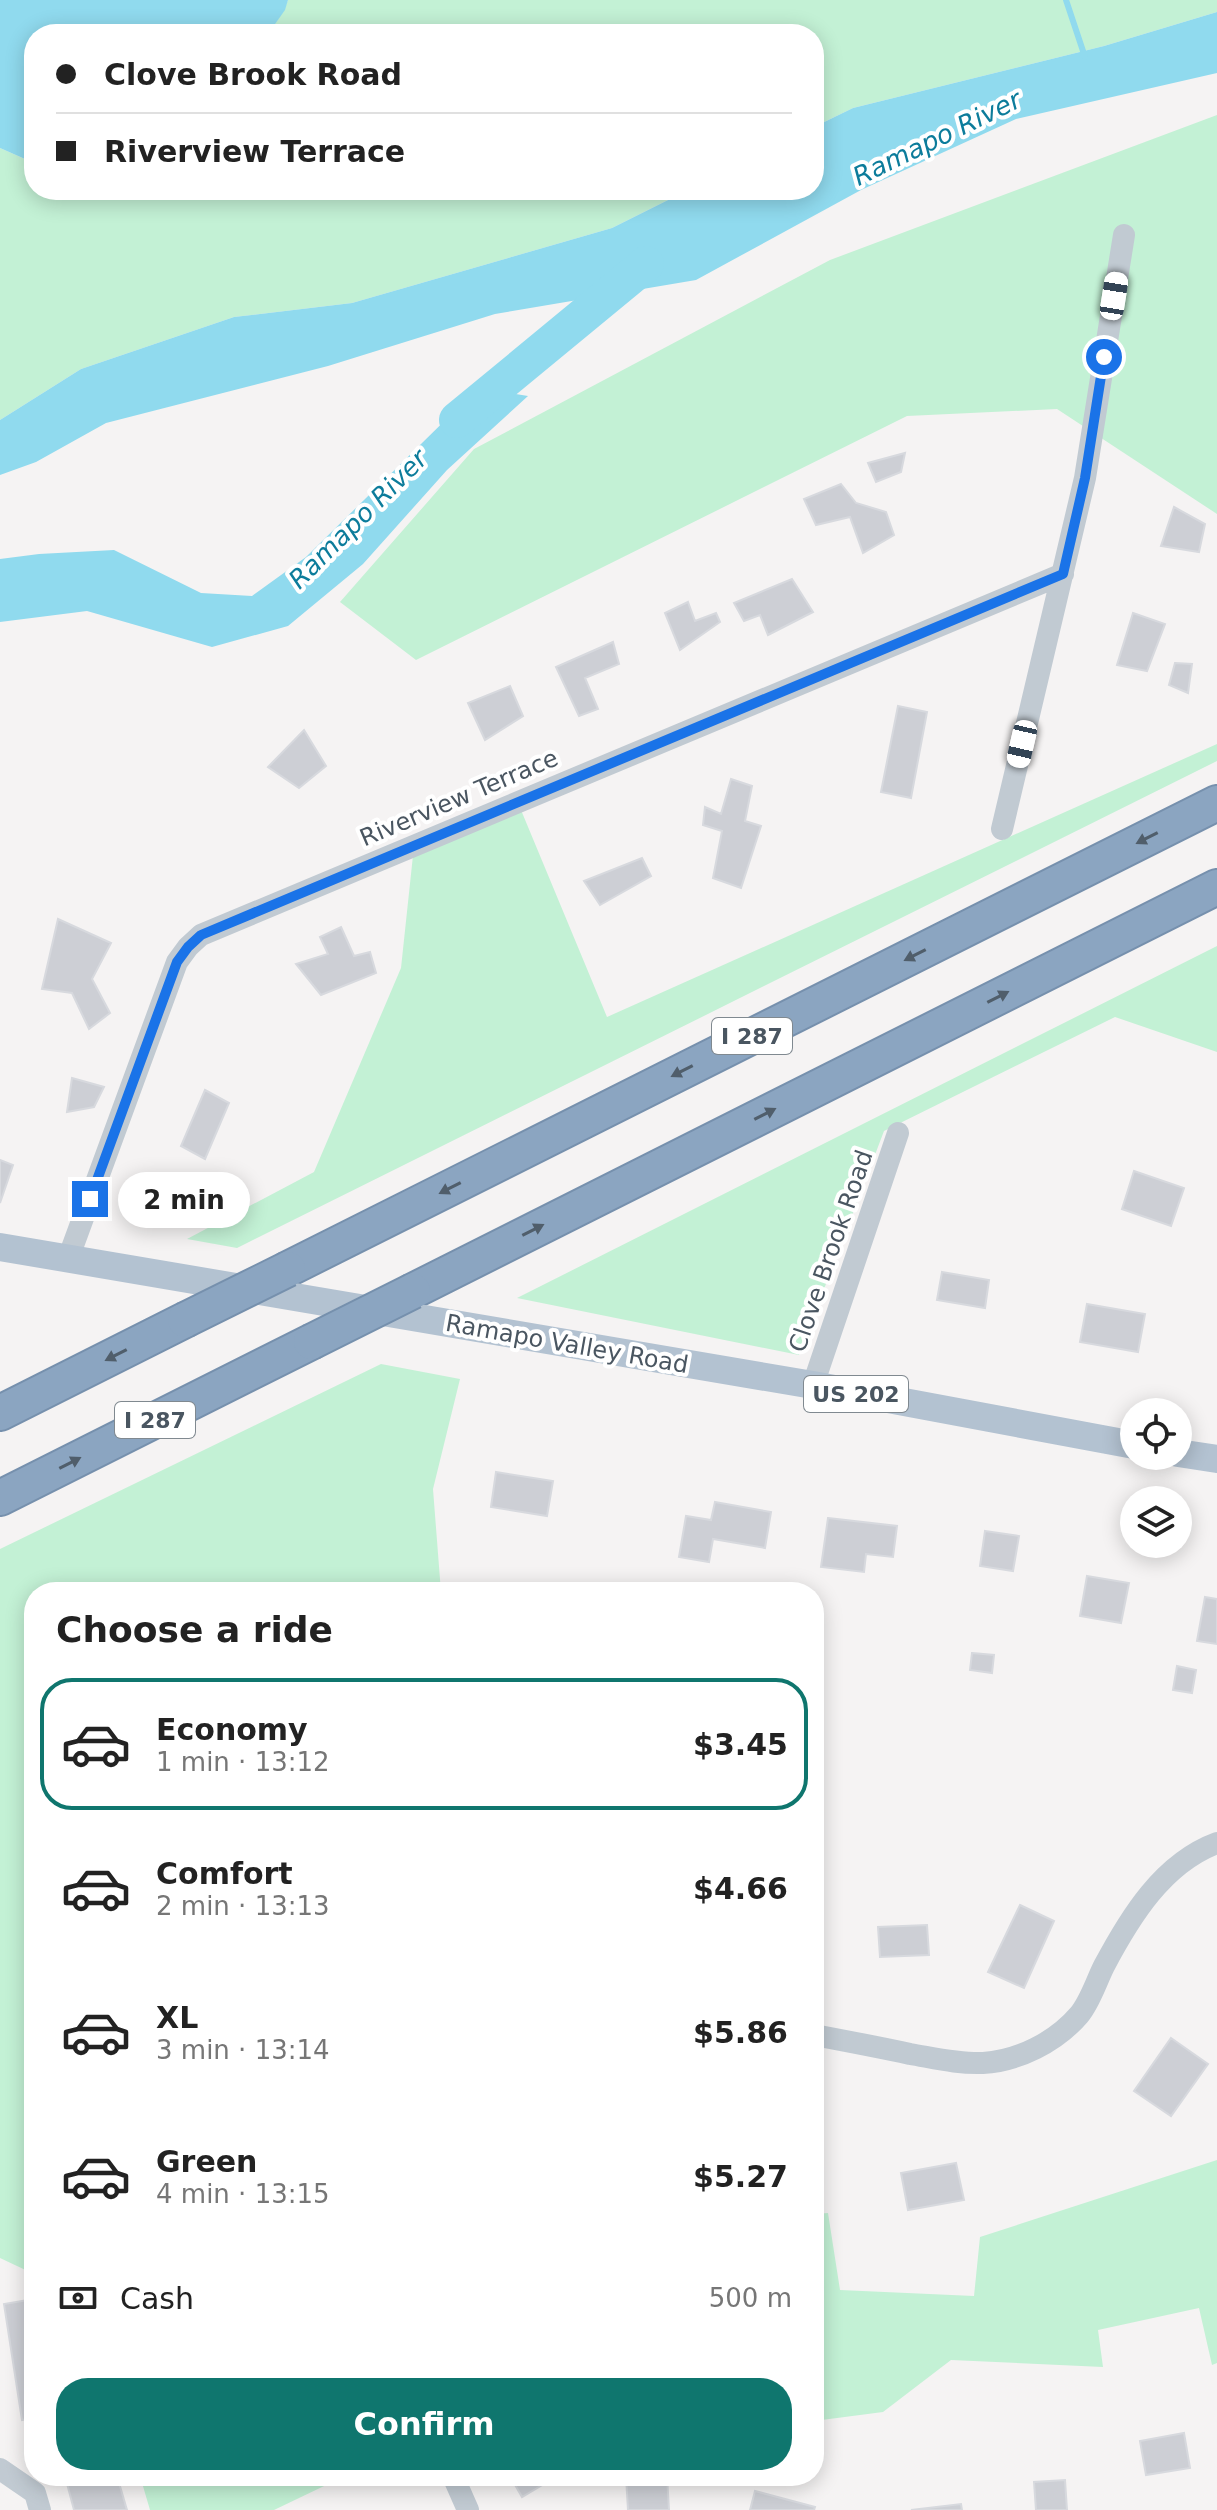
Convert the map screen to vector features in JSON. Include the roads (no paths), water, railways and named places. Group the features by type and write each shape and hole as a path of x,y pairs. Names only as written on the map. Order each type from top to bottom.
{"highway":[{"name":"I 287","path":"0,1413 1217,803"},
{"name":"I 287","path":"0,1498 1217,887"}],"main road":[{"name":"Ramapo Valley Road","path":"0,1247 813,1385 1120,1442"},
{"path":"1192,1455 1217,1459"}],"street":[{"path":"1002,829 1085,478 1124,235"},
{"name":"Riverview Terrace","path":"68,1259 177,962 201,935 1063,574"},
{"name":"Clove Brook Road","path":"813,1385 898,1133"},
{"path":"824,2037 958,2063 985,2063 1012,2058 1037,2048 1078,2016 1116,1943 1162,1878 1183,1861 1217,1843"},
{"path":"0,2469 24,2485"},
{"path":"25,2486 35,2493 40,2510"},
{"path":"457,2486 468,2510"}],"water":[{"path":"0,0 288,0 275,24 24,24 24,159 0,148"},
{"path":"1217,12 1217,73 1016,119 861,190 696,280 495,314 328,366 106,423 36,462 0,475 0,420 81,369 234,317 352,303 612,228 668,200 824,200 824,122 853,108 1104,46"},
{"path":"478,388 528,396 447,470 363,564 288,626 212,647 87,611 0,622 0,559 39,554 114,550 201,593 252,596 306,557"}],"waterway":[{"path":"1066,0 1085,57"},
{"name":"Ramapo River","path":"457,420 646,264"}]}
